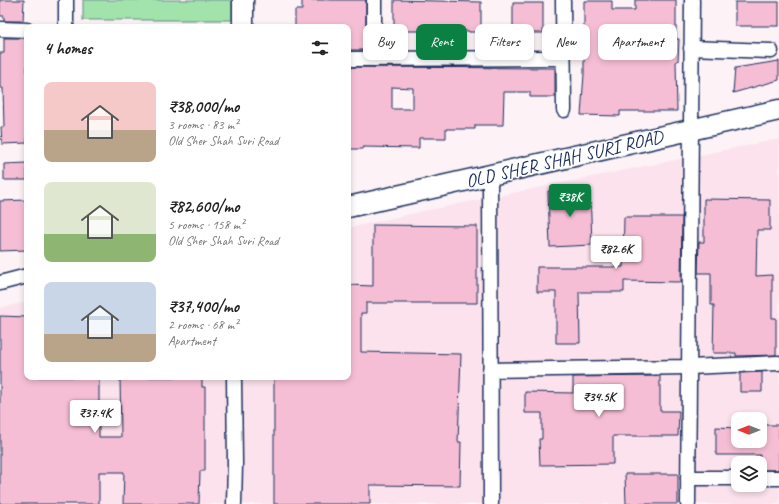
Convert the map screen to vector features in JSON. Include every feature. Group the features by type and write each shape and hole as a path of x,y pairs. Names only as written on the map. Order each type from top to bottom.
{"street":[{"path":"66,0 66,24"},
{"path":"243,0 243,24"},
{"path":"374,0 374,24"},
{"path":"563,0 563,24"},
{"path":"688,504 692,0"},
{"path":"0,29 24,30"},
{"path":"691,48 771,50"},
{"path":"351,59 363,58"},
{"path":"408,58 542,58"},
{"path":"563,60 564,110"},
{"name":"OLD SHER SHAH SURI ROAD","path":"351,206 779,110"},
{"path":"490,175 491,504"},
{"path":"0,283 24,277"},
{"path":"490,370 689,367 778,363"},
{"path":"234,380 234,504"},
{"path":"688,478 731,478"},
{"path":"767,478 779,478"}],"shaded area":[{"path":"779,139 779,504 0,504 0,308 24,303 24,380 351,380 351,227 424,211"}],"green space":[{"path":"83,0 232,0 232,20 83,20"}],"building":[{"path":"0,0 24,0 23,21 4,21 4,16 0,16"},
{"path":"302,0 366,0 366,24 363,24 363,50 351,50 351,24 295,24 295,10 302,10"},
{"path":"394,0 481,2 481,24 475,24 475,32 467,31 467,24 416,24 416,31 408,31 408,24 394,24"},
{"path":"635,0 676,0 676,24 598,24 598,60 677,60 677,39 679,39 678,61 676,61 677,111 620,111 620,116 581,115 584,60 590,60 590,24 584,24 584,1 612,1 612,10 635,10"},
{"path":"735,2 779,2 779,26 735,26"},
{"path":"513,3 543,3 542,33 534,33 534,24 513,24"},
{"path":"4,38 24,38 24,143 2,144 1,127 4,127 3,88 0,88 0,53 4,53"},
{"path":"779,61 779,80 733,93 735,68"},
{"path":"351,67 555,68 555,97 530,97 530,92 504,92 503,125 475,125 475,129 446,129 446,138 419,138 419,148 363,147 363,149 351,149","holes":["392,87 413,88 413,109 392,109"]},
{"path":"24,163 24,180 4,180 4,164"},
{"path":"590,189 592,245 550,247 548,191"},
{"path":"704,199 770,200 770,230 757,230 756,276 772,275 772,318 776,318 776,355 736,356 736,353 713,353 714,305 711,305 711,273 698,273 699,242 704,242"},
{"path":"24,200 24,250 0,251 0,201"},
{"path":"624,217 682,217 681,282 624,281 624,292 579,292 580,343 556,343 556,292 537,292 537,267 623,267"},
{"path":"373,225 477,226 477,303 366,303 366,313 361,313 361,352 461,354 458,442 461,442 460,486 370,485 370,504 274,504 274,380 351,380 351,285 373,286"},
{"path":"0,316 24,317 24,380 99,380 99,437 121,437 120,380 202,380 202,387 205,387 205,471 200,471 199,504 123,504 124,472 99,472 99,504 0,504"},
{"path":"762,372 762,392 740,392 740,373"},
{"path":"660,376 660,411 679,411 678,436 613,436 613,464 540,465 539,439 542,439 542,413 525,413 525,392 573,393 573,377"},
{"path":"767,425 779,425 779,470 767,470 767,456 716,455 716,427 731,428 731,448 767,448"},
{"path":"625,474 678,474 678,504 626,504"}]}
